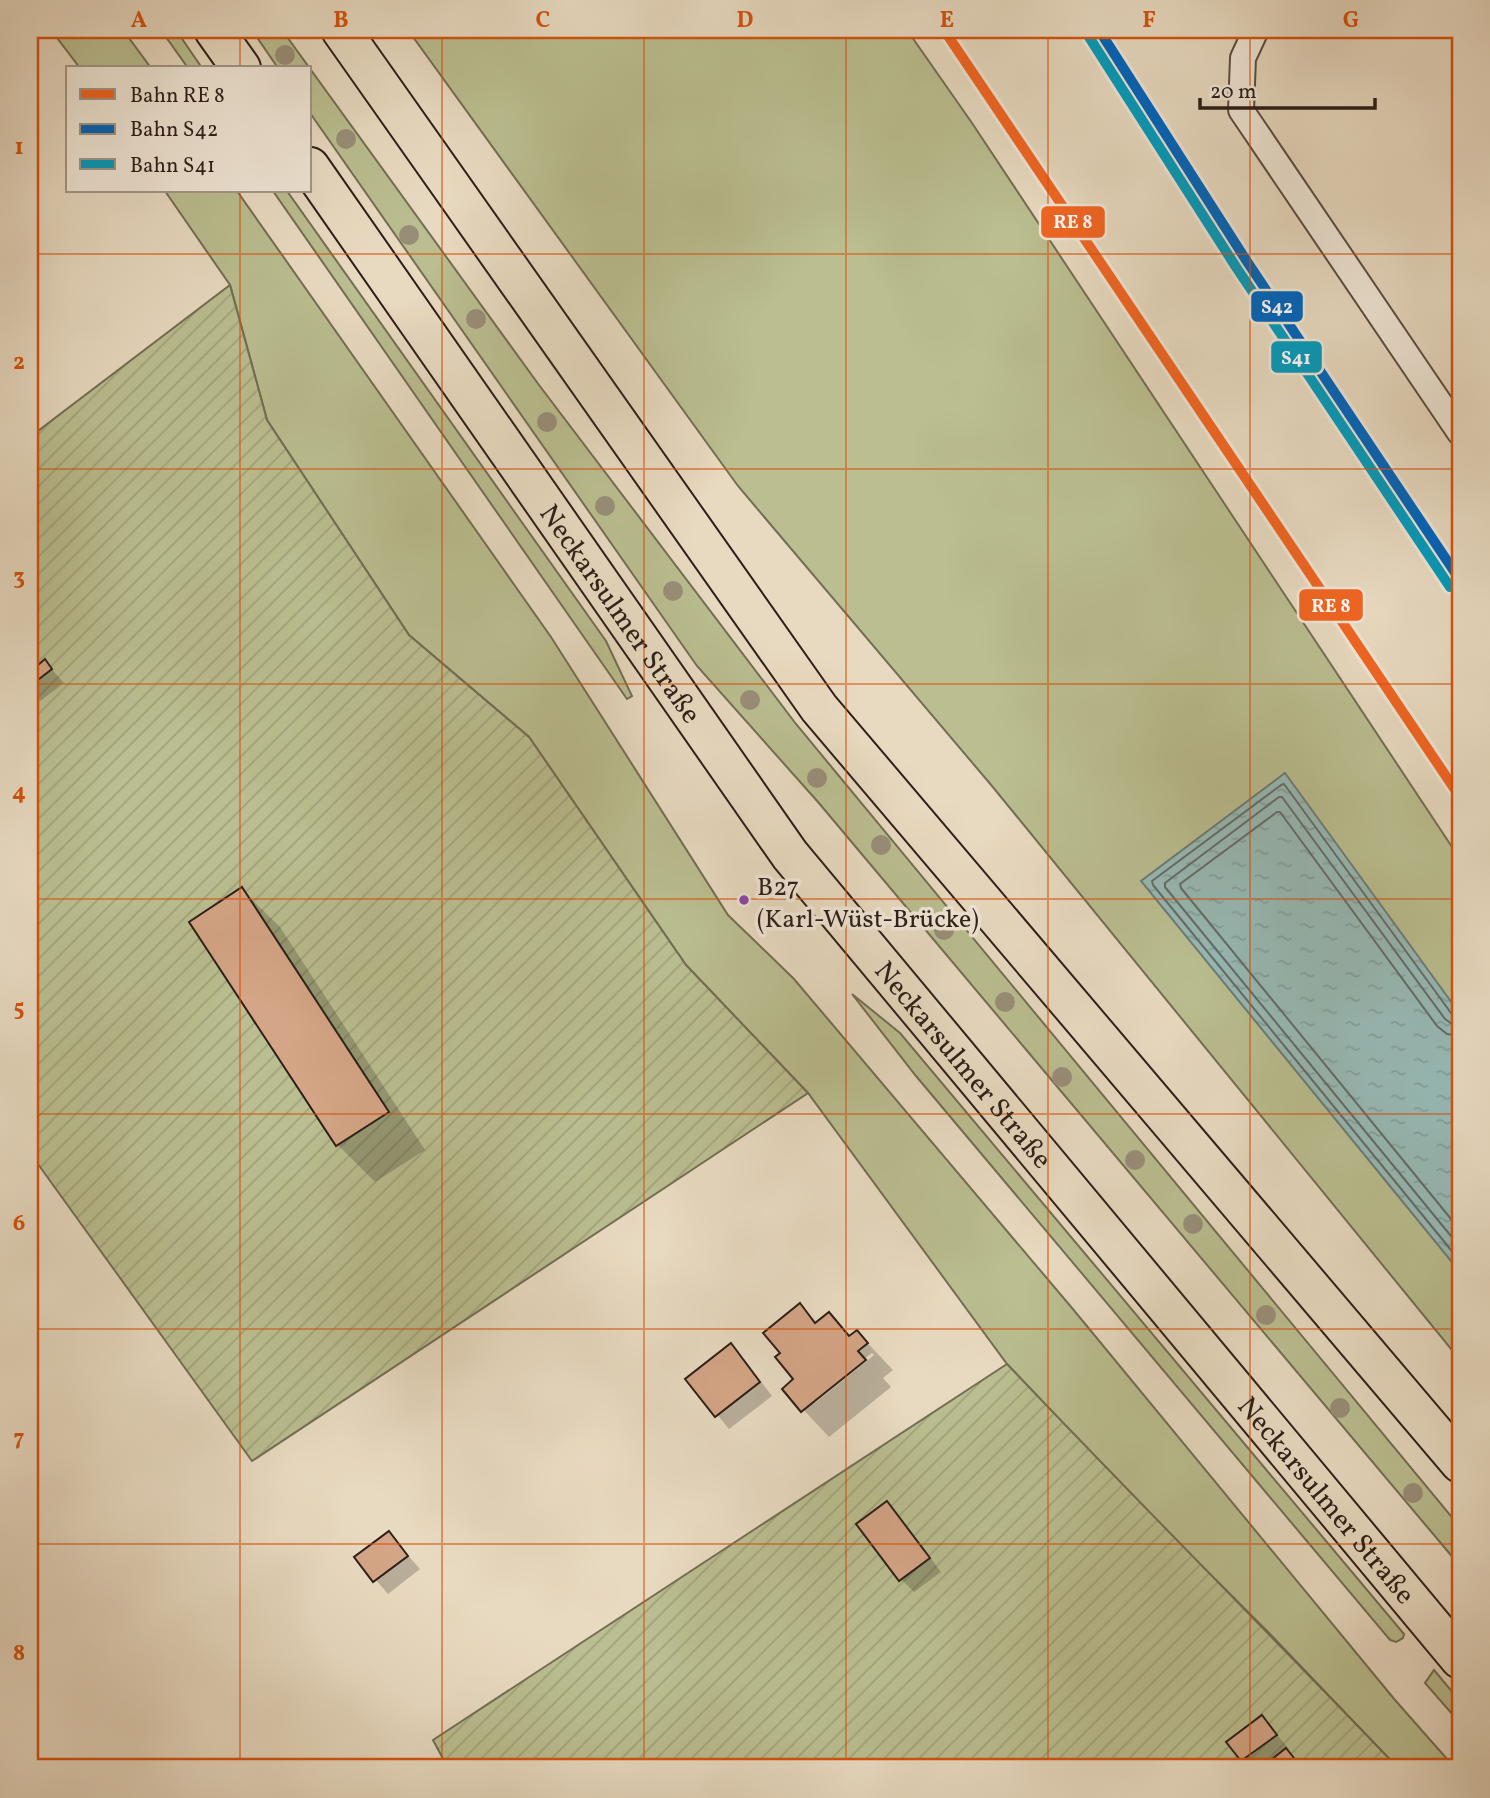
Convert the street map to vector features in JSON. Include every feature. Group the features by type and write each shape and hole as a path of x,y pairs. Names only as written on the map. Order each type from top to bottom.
{"main road":[{"path":"214,30 240,66"},
{"path":"341,30 819,708 1460,1463"},
{"name":"Neckarsulmer Straße","path":"312,170 790,855 1460,1659"}],"lane":[{"path":"1256,30 1243,58 1241,110 1460,433"}],"green space":[{"path":"51,30 123,30 150,66 78,66"},
{"path":"161,30 176,30 201,66 187,66"},
{"path":"252,30 282,30 309,66 277,66"},
{"path":"408,30 907,30 972,123 1460,859 1460,1360 992,786 738,486"},
{"path":"312,72 539,385 796,724 1460,1527 1460,1566 818,802 697,666 312,116"},
{"path":"166,192 238,192 551,637 728,915 794,979 1072,1308 1395,1700 1455,1768 1398,1768 1007,1364 808,1093 686,965 529,737 409,635 267,420 230,285"},
{"path":"274,192 288,192 606,641 632,696 627,699"},
{"path":"230,285 267,420 409,635 529,737 686,965 808,1093 252,1461 30,1153 30,437"},
{"path":"852,994 900,1033 1404,1634 1403,1638 1396,1642 1390,1640 916,1076"},
{"path":"1007,1364 1398,1768 448,1768 433,1740"},
{"path":"1434,1670 1460,1701 1460,1723 1425,1683"}],"water":[{"path":"1285,773 1460,1014 1460,1272 1141,881"}],"building":[{"path":"45,659 52,669 30,686 30,672"},
{"path":"242,887 389,1112 336,1146 189,922"},
{"path":"800,1303 815,1323 829,1312 849,1336 857,1330 868,1343 858,1351 866,1360 801,1412 782,1389 793,1379 775,1357 780,1353 763,1333"},
{"path":"731,1343 760,1382 715,1417 685,1379"},
{"path":"887,1501 930,1558 899,1581 856,1524"},
{"path":"389,1531 408,1556 373,1582 354,1557"},
{"path":"1262,1715 1277,1735 1241,1761 1226,1742"},
{"path":"1286,1748 1302,1768 1262,1767"}],"transit line":[{"path":"944,30 1460,797"}],"rail line":[{"name":"S42","path":"1099,30 1246,260 1460,580"},
{"name":"S41","path":"1089,37 1236,267 1450,587"}],"place":[{"name":"B27 (Karl-Wüst-Brücke)","path":"744,900"}]}
